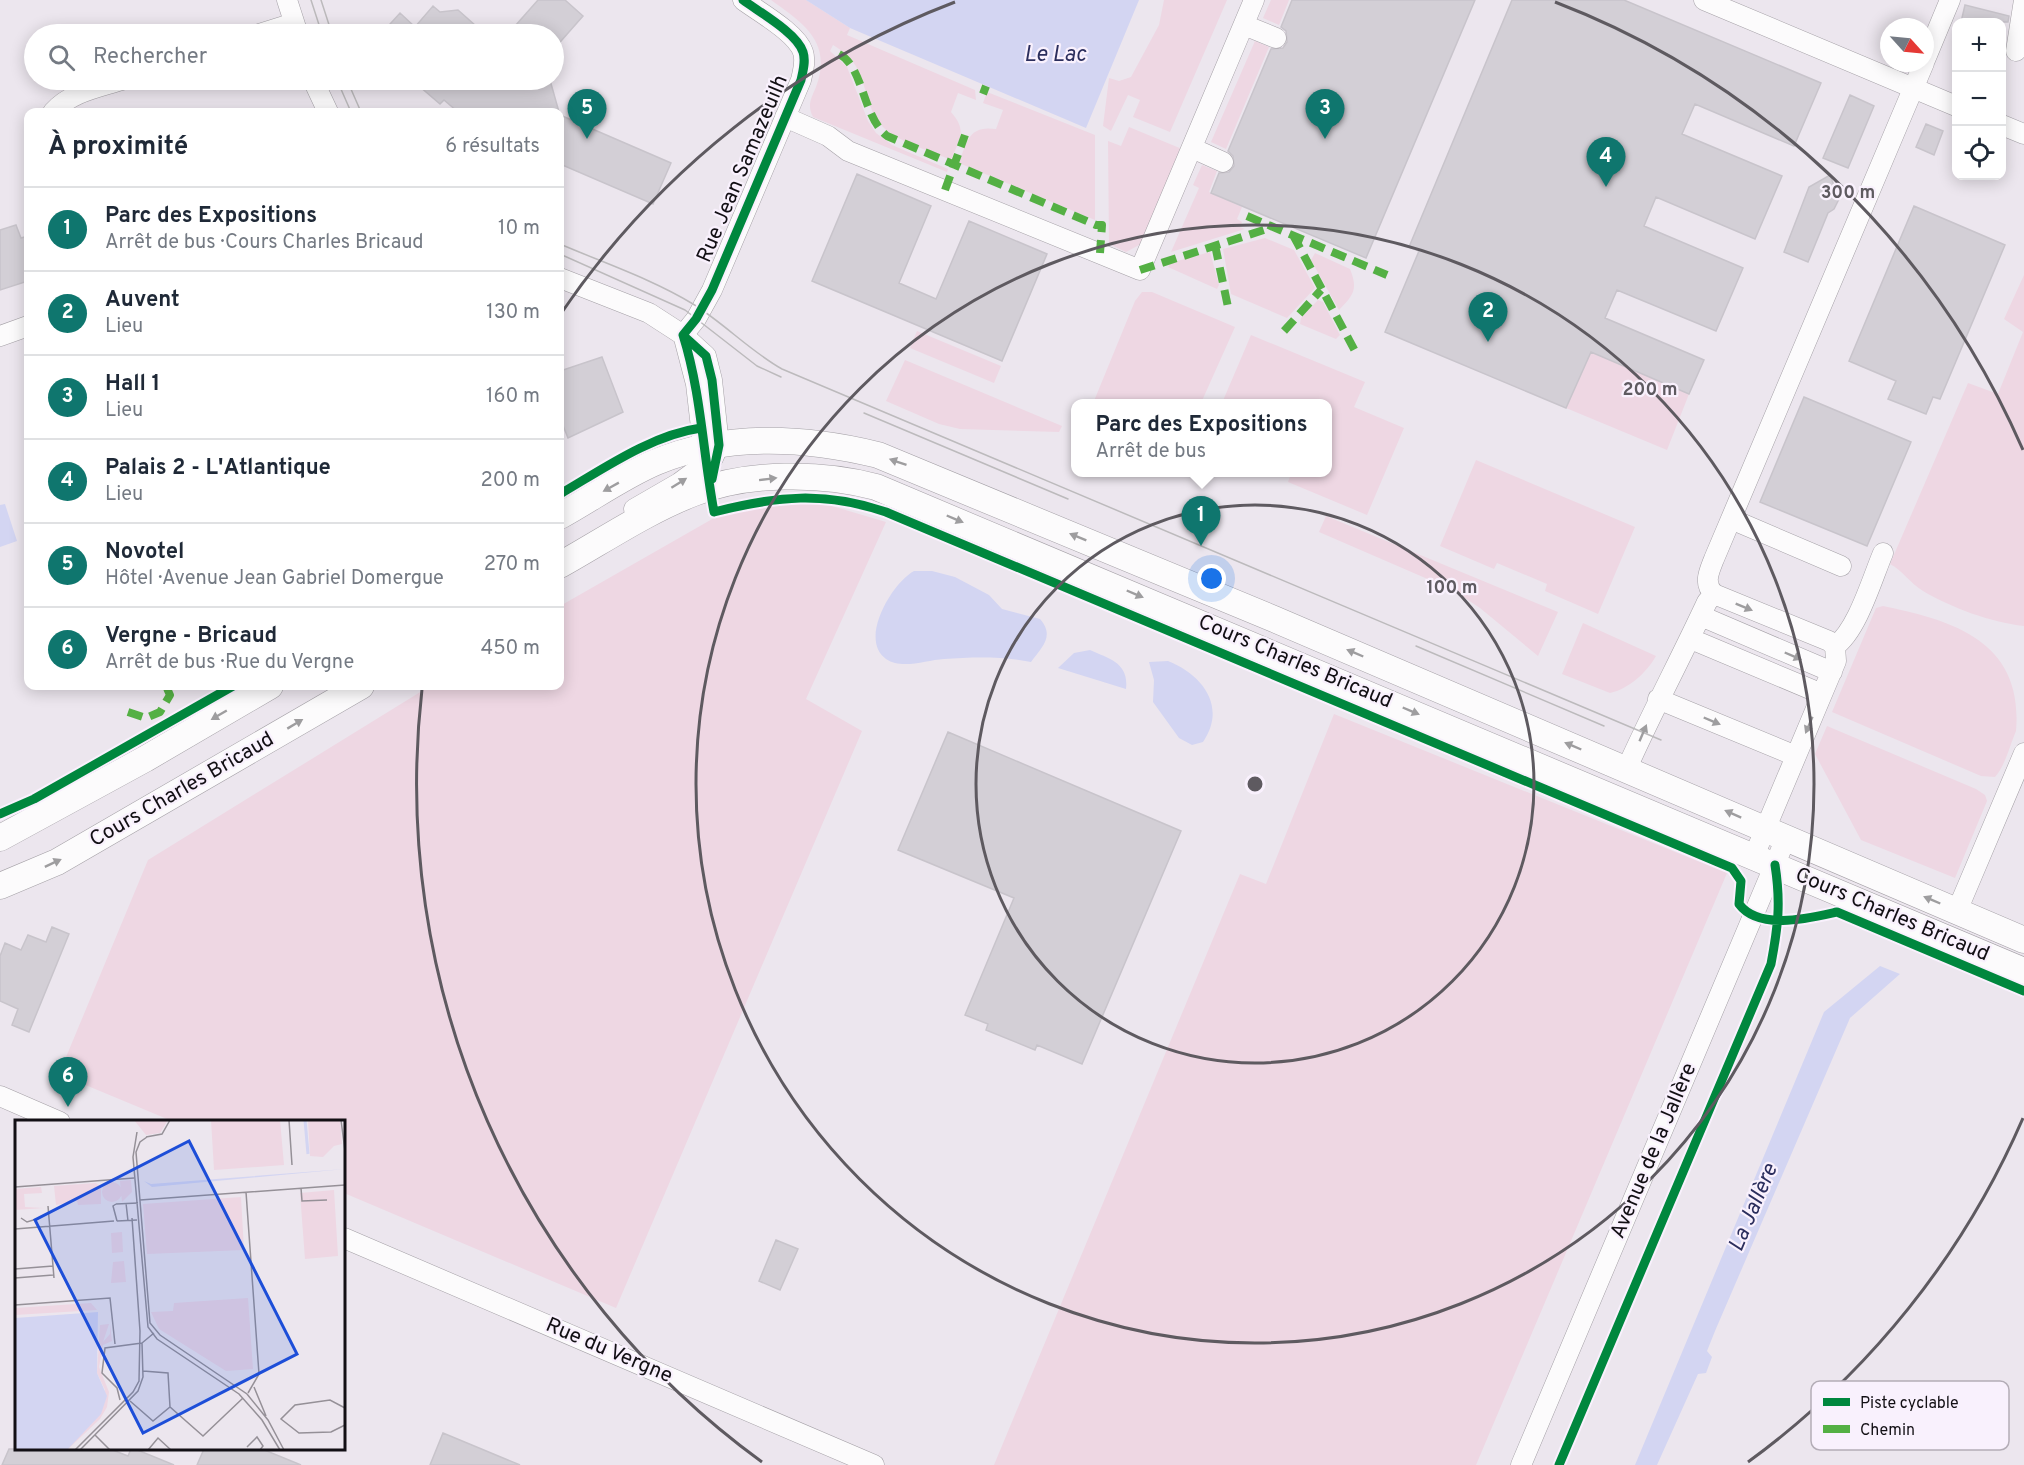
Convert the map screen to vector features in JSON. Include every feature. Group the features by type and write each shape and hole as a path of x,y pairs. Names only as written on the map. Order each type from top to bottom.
{"main road":[{"name":"Cours Charles Bricaud","path":"564,514 654,463 709,462 758,441 807,442 855,449 907,465 1627,768 2024,940"},
{"name":"Cours Charles Bricaud","path":"564,563 672,503 709,462"},
{"name":"Cours Charles Bricaud","path":"709,462 736,483 805,476 854,481 876,487 2024,971"},
{"path":"0,838 125,770 263,690"},
{"name":"Cours Charles Bricaud","path":"0,886 57,862 354,690"}],"street":[{"path":"287,0 294,24"},
{"name":"Rue Jean Samazeuilh","path":"683,335 707,299 801,80 805,63 803,51 792,36 743,0"},
{"path":"783,122 828,136 843,148 1140,270 1254,0"},
{"path":"1704,0 1952,104"},
{"path":"1934,38 1950,0"},
{"path":"2016,51 2024,0"},
{"path":"1244,25 1276,38"},
{"path":"1883,553 1852,624 1841,642 1835,646 1714,594 1709,588 1707,577 1920,72"},
{"path":"57,108 63,102 91,90"},
{"path":"318,90 326,108"},
{"path":"2004,126 2024,134"},
{"path":"1192,148 1223,162"},
{"path":"564,280 650,313 683,335 706,356 712,380 709,462 593,532 564,557"},
{"path":"0,336 24,327"},
{"path":"1731,519 1841,566"},
{"path":"1627,768 1659,699 1676,672 1701,616 1714,594"},
{"path":"1701,616 1832,672"},
{"path":"1691,639 1822,694"},
{"name":"Avenue de la Jallère","path":"1521,1465 1776,833 1796,756 1836,661 1835,646"},
{"path":"1659,699 1796,756"},
{"path":"1958,911 2024,753"},
{"path":"0,1096 55,1120"},
{"name":"Rue du Vergne","path":"345,1238 874,1465"}],"shaded area":[{"path":"771,0 806,0 850,28 847,35 975,90 976,100 958,93 951,112 961,130 951,160 905,141 883,127 870,106 860,74 854,64 846,54 833,45 830,51 847,67 868,121 876,133 892,145 948,169 947,172 813,117 810,102 820,71 821,58 818,46 804,26"},
{"path":"1164,0 1227,0 1170,132 1133,117 1140,100 1128,95 1111,131 1103,126 1109,78 1119,81 1131,77 1159,25"},
{"path":"1271,0 1289,0 1279,25 1263,18"},
{"path":"1255,41 1269,47 1226,149 1211,142"},
{"path":"987,92 1095,135 1095,220 959,163 970,136 987,128 996,129 1003,110 983,103"},
{"path":"1129,127 1182,149 1141,244 1126,252 1109,244 1108,141 1121,146"},
{"path":"1202,165 1217,171 1209,192 1242,207 1237,219 1242,222 1240,227 1245,229 1171,252 1199,188 1193,185"},
{"path":"1265,238 1294,250 1315,288 1287,318 1231,294 1223,249"},
{"path":"1210,252 1219,285 1217,289 1168,267 1170,263"},
{"path":"1315,253 1350,269 1354,282 1353,291 1339,310 1311,260"},
{"path":"2024,275 2024,626 1985,618 1946,603 1918,588 1890,564 1968,383 1998,394 2023,332 2004,319"},
{"path":"1142,292 1152,292 1235,327 1203,399 1095,399 1135,301"},
{"path":"1318,300 1323,302 1340,335 1336,339 1300,324 1301,318"},
{"path":"917,331 1001,366 994,383 910,348"},
{"path":"1251,335 1365,382 1354,407 1404,428 1367,515 1288,482 1290,477 1332,477 1332,399 1224,399"},
{"path":"1591,352 1689,394 1667,450 1566,408"},
{"path":"905,360 1062,426 1059,432 960,429 939,424 886,401"},
{"path":"1476,460 1635,527 1598,614 1545,591 1547,584 1497,563 1494,569 1440,546"},
{"path":"796,502 832,506 886,522 806,699 862,731 616,1308 345,1193 345,1120 170,1120 59,1074 148,860 424,690 564,690 564,604 721,514 758,505"},
{"path":"1326,516 1558,612 1538,656 1480,608 1453,590 1319,532"},
{"path":"1883,606 1933,618 1956,627 1977,639 1995,655 2008,675 2015,700 2016,731 1995,777 1981,776 1832,712 1876,608"},
{"path":"1583,623 1656,656 1637,679 1624,688 1610,693 1562,674"},
{"path":"1334,714 1727,873 1476,1465 994,1465 1240,874 1266,884"},
{"path":"1827,726 1976,789 1985,795 1987,801 1955,878 1861,840 1815,754"}],"water":[{"name":"Le Lac","path":"806,0 1139,0 1086,128 850,28"},
{"path":"5,504 17,541 0,547 0,505"},
{"path":"914,571 932,571 955,577 989,595 1002,609 1040,619 1047,636 1043,646 1031,662 976,657 899,664 886,659 878,650 877,625 889,598"},
{"path":"1090,650 1117,663 1124,673 1126,689 1058,668 1074,653"},
{"path":"1168,661 1192,675 1208,694 1213,717 1203,742 1192,745 1179,738 1153,702 1154,680 1149,662"},
{"name":"La Jallère","path":"1880,966 1900,974 1850,1018 1715,1331 1707,1351 1712,1357 1706,1373 1698,1374 1657,1465 1635,1465 1824,1012"}],"building":[{"path":"538,0 565,0 583,16 564,38 564,24 517,24"},
{"path":"1292,0 1475,0 1366,258 1211,193 1219,173 1229,172 1234,166 1233,156 1228,151 1271,49 1283,48 1287,42 1286,31 1281,27"},
{"path":"1512,0 1624,0 1821,83 1794,146 1695,104 1682,134 1782,176 1755,239 1656,197 1644,226 1743,268 1716,331 1617,290 1605,318 1704,360 1689,394 1591,352 1566,408 1385,332 1419,251 1409,247"},
{"path":"1965,5 2009,16 2008,22 2006,18 1962,18"},
{"path":"433,6 440,12 458,10 474,24 418,24"},
{"path":"400,13 412,24 390,24"},
{"path":"424,90 553,90 558,108 453,108 444,100 440,104"},
{"path":"1850,95 1874,106 1848,168 1823,158"},
{"path":"564,117 671,163 653,204 564,166"},
{"path":"1926,124 1943,131 1934,155 1916,147"},
{"path":"857,174 931,206 899,283 936,299 969,221 1047,254 1002,361 812,281"},
{"path":"1830,175 1839,199 1834,209 1828,213 1808,262 1784,252 1809,187"},
{"path":"1914,206 2005,245 1940,399 1933,397 1926,414 1888,399 1896,381 1849,361"},
{"path":"16,225 21,238 24,237 24,282 0,290 0,230"},
{"path":"602,357 623,412 568,438 564,428 564,370"},
{"path":"1804,397 1911,442 1867,546 1760,502"},
{"path":"948,732 1181,831 1082,1064 1037,1045 1035,1050 986,1030 988,1024 965,1015 1014,898 898,850"},
{"path":"52,927 69,934 29,1032 12,1025 18,1009 0,1001 0,956 5,943 21,950 28,935 46,942"},
{"path":"776,1240 798,1249 780,1290 759,1281"},
{"path":"443,1433 520,1465 430,1465"},
{"path":"9,1449 15,1449 113,1450 128,1456 131,1450 137,1450 174,1465 2,1465"},
{"path":"204,1450 264,1450 301,1465 197,1465"}],"tram line":[{"path":"311,0 319,24"},
{"path":"321,0 329,24"},
{"path":"341,90 349,108"},
{"path":"351,90 359,108"},
{"path":"564,246 645,279 693,304 782,369 1661,740"},
{"path":"564,256 685,310 757,366 781,377"},
{"path":"864,413 1068,499"},
{"path":"1416,646 1604,726"}],"marked path":[{"path":"839,54 854,69 872,117 887,136 1096,225 1102,225 1100,253"},
{"path":"983,94 986,86"},
{"path":"945,190 965,135"},
{"path":"1247,216 1387,275"},
{"path":"1140,270 1273,227"},
{"path":"1293,235 1355,351"},
{"path":"1215,245 1228,307"},
{"path":"1284,331 1321,290"},
{"path":"128,712 146,718 160,712 170,695 168,690"}],"cycle path":[{"path":"683,335 696,319 712,290 801,80 803,70 803,52 799,45 777,23 743,0"},
{"path":"683,335 698,400 714,512 759,502 800,498 842,501 886,512 1732,868 1741,881 1739,904 1748,912 1759,917 1785,920 1837,912 2024,991"},
{"path":"685,337 706,356 712,380 719,445 712,479"},
{"path":"564,492 646,445 701,428"},
{"path":"0,814 34,799 226,690"},
{"path":"1559,1465 1771,964 1778,915 1775,865"}],"place":[{"name":"Novotel","path":"587,139"},
{"name":"Hall 1","path":"1325,139"},
{"name":"Palais 2 - L'Atlantique","path":"1606,187"},
{"name":"Auvent","path":"1488,342"},
{"name":"Parc des Expositions","path":"1201,546"},
{"name":"Vergne - Bricaud","path":"68,1107"}]}
